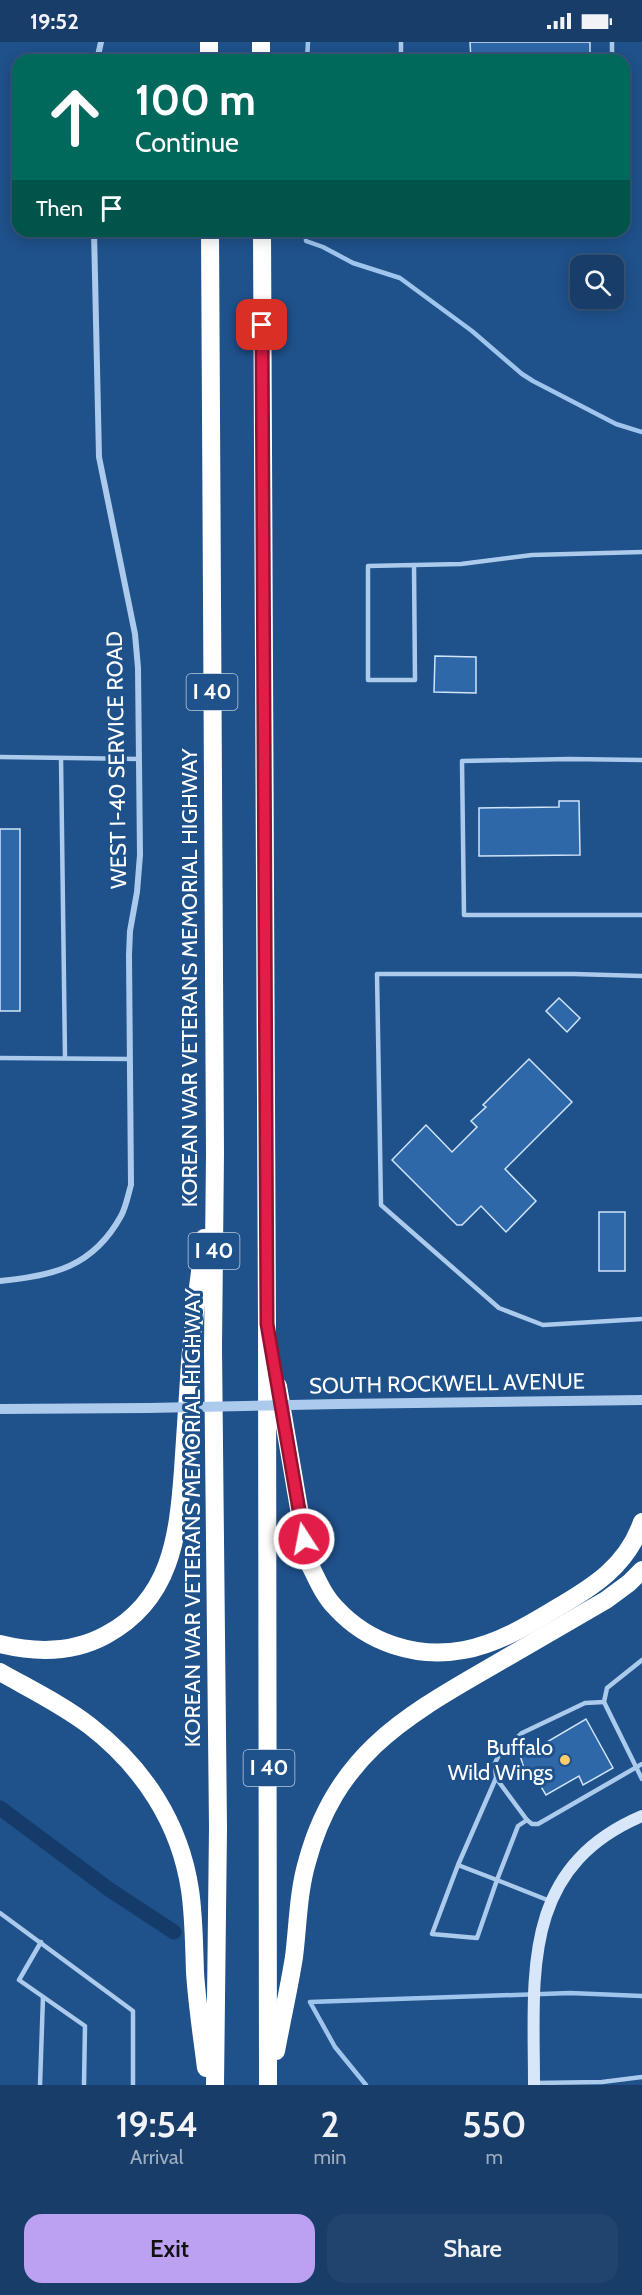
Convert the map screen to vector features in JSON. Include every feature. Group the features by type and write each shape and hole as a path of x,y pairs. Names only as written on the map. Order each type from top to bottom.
{"highway":[{"name":"KOREAN WAR VETERANS MEMORIAL HIGHWAY","path":"210,237 215,1153 213,1348 218,1828 215,2085"},
{"name":"I 40","path":"262,237 269,2085"},
{"path":"0,1644 42,1651 64,1650 99,1639 125,1623 139,1611 158,1585 170,1560 178,1526 190,1355 215,1153"},
{"path":"267,1324 308,1561 335,1607 358,1629 378,1640 400,1648 422,1652 444,1652 464,1650 503,1637 532,1623 600,1582 628,1553 637,1538 642,1522"},
{"path":"269,2085 294,1956 306,1863 320,1824 342,1782 358,1761 378,1741 411,1715 606,1600 629,1584 642,1570"},
{"path":"0,1672 69,1712 98,1733 135,1768 165,1811 184,1862 190,1888 195,1975 207,2085"}],"main road":[{"path":"534,2084 534,1975 541,1927 550,1901 570,1870 583,1855 602,1838 642,1816"}],"street":[{"name":"WEST I-40 SERVICE ROAD","path":"0,1281 60,1271 80,1262 103,1242 122,1215 131,1185 130,931 137,892 140,855 135,634 99,457 94,237"},
{"name":"SOUTH ROCKWELL AVENUE","path":"0,1409 642,1400"}],"lane":[{"path":"414,565 415,680 368,680 368,566 414,565 461,564 532,555 642,552"},
{"path":"0,757 139,759"},
{"path":"61,758 65,1057"},
{"path":"642,760 462,761 464,915 642,915"},
{"path":"642,976 377,974 381,1205 499,1308 543,1325 642,1319"},
{"path":"0,1058 130,1059"},
{"path":"641,1664 607,1688 604,1702 642,1779"},
{"path":"527,1820 518,1826 477,1938 432,1934 496,1778 495,1763 500,1753 522,1733 585,1703 604,1702"},
{"path":"496,1778 527,1820 532,1824 538,1824 642,1764"},
{"path":"459,1865 550,1901"},
{"path":"0,1913 133,2011 133,2085"},
{"path":"41,1942 19,1980 85,2026 84,2085"},
{"path":"40,2085 44,1997"},
{"path":"534,2084 602,2082 642,2077"}],"building":[{"path":"470,42 590,42 590,54 471,54"},
{"path":"435,656 476,657 476,693 434,692"},
{"path":"559,801 579,801 580,855 479,856 479,808 559,807"},
{"path":"0,829 20,829 20,1011 0,1011"},
{"path":"559,998 580,1018 567,1032 546,1011"},
{"path":"529,1059 572,1102 505,1169 536,1201 506,1232 481,1206 462,1225 457,1225 392,1160 426,1125 452,1152 477,1127 471,1121 486,1107 483,1105"},
{"path":"599,1212 625,1212 625,1271 599,1271"},
{"name":"Buffalo Wild Wings","path":"586,1719 613,1768 583,1785 579,1776 546,1795 534,1775 526,1775 519,1752 539,1740 542,1745"}],"waterway":[{"path":"307,54 308,42"},
{"path":"306,237 306,241 353,263 400,278 472,331 522,374 616,424 642,432"},
{"path":"0,1808 110,1890 174,1932"},
{"path":"366,2085 335,2047 310,2002 570,1993 642,1996"}],"place":[{"name":"Buffalo Wild Wings","path":"565,1760"}],"route":[{"path":"262,325 267,1324 304,1539"}]}
